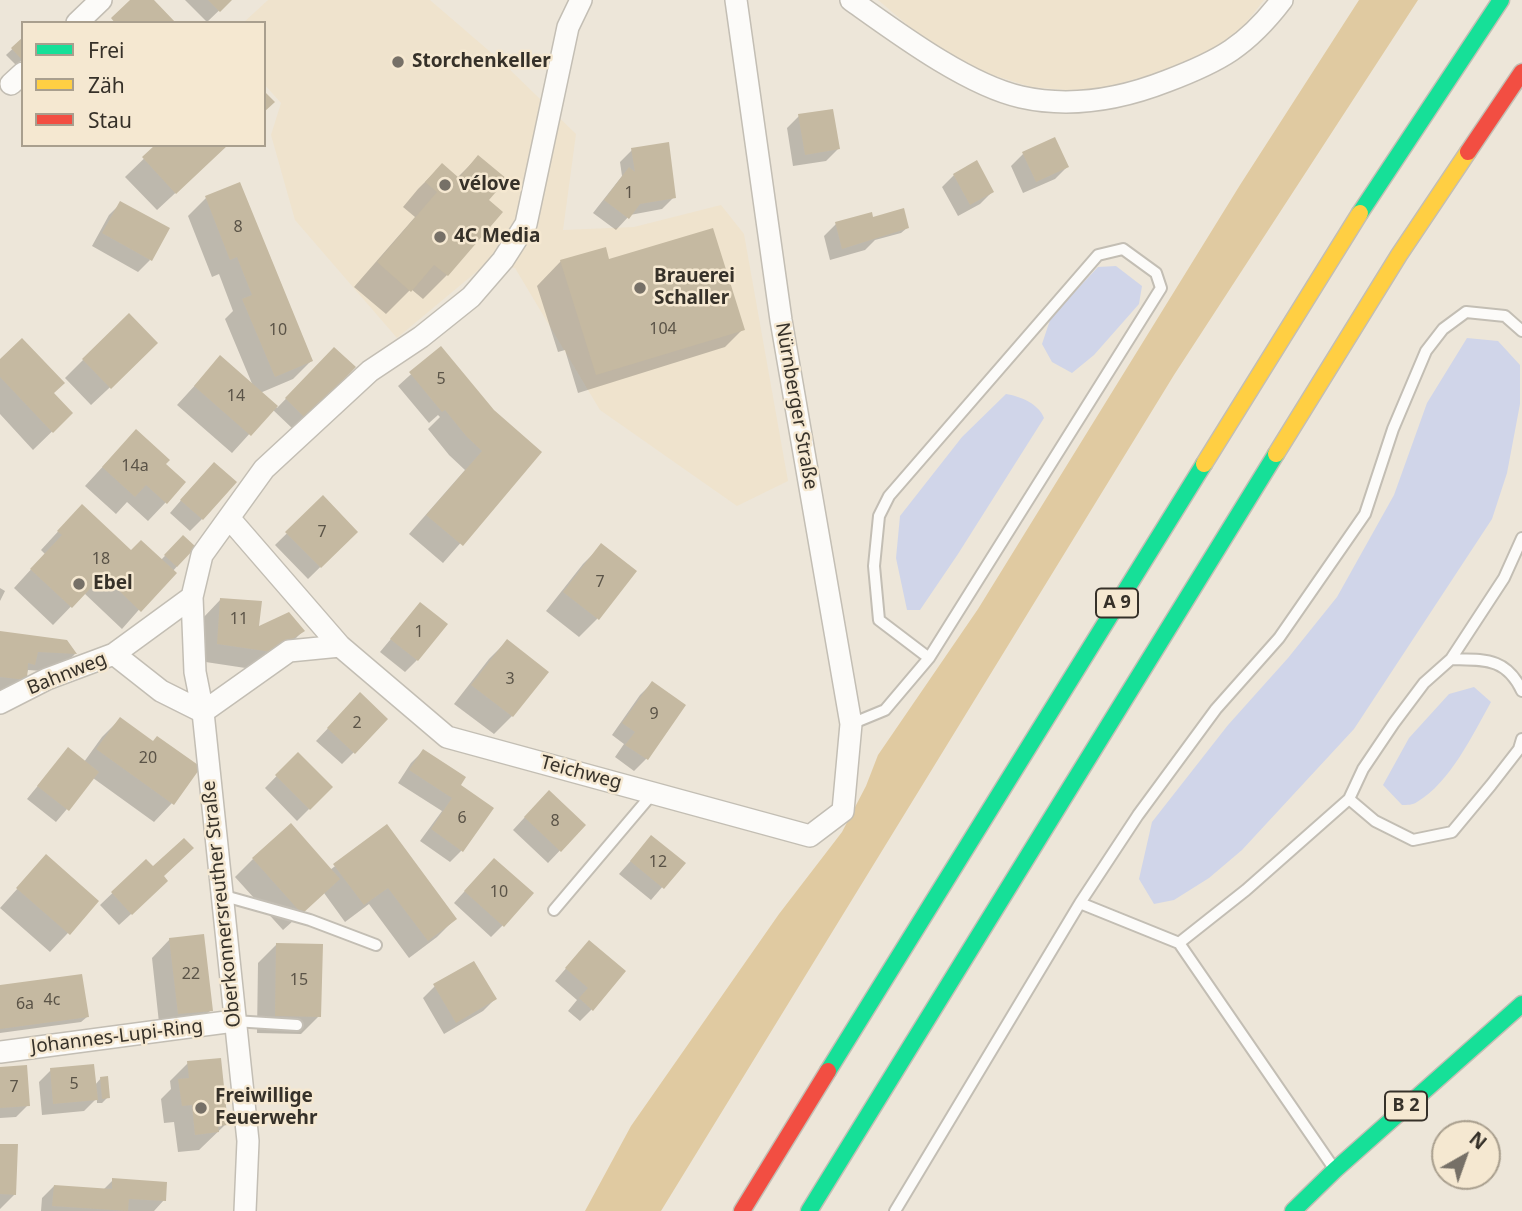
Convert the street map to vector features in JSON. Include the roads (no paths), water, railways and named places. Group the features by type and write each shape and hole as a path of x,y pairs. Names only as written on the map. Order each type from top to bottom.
{"main road":[{"name":"A 9","path":"742,1211 1363,208 1501,0"},
{"path":"808,1211 1399,255 1522,72"},
{"name":"B 2","path":"1293,1211 1335,1170 1522,1004"}],"street":[{"path":"79,21 101,0"},
{"name":"Oberkonnersreuther Straße","path":"245,1211 248,1141 203,712 195,672 192,597 202,555 264,469 370,371 421,337 471,297 503,260 526,224 568,27 581,0"},
{"name":"Nürnberger Straße","path":"736,0 781,320 851,724 843,811"},
{"path":"851,0 936,58 990,86 1020,97 1081,102 1140,92 1208,66 1240,47 1282,0"},
{"name":"Teichweg","path":"229,518 340,646 447,737 810,836 843,811"},
{"path":"114,654 192,597"},
{"path":"203,712 289,651 340,646"},
{"name":"Bahnweg","path":"0,703 47,679 114,654 161,691 203,712"},
{"name":"Johannes-Lupi-Ring","path":"0,1052 234,1021"}],"lane":[{"path":"851,724 885,710 929,658 1161,288 1156,272 1123,249 1098,256 889,496 878,516 874,566 879,620 929,658"},
{"path":"895,1211 1080,903 1138,815 1216,709 1279,638 1364,514 1393,429 1426,351 1443,329 1466,312 1505,316 1522,331"},
{"path":"1179,943 1245,890 1349,799 1363,769 1394,723 1424,683 1451,659 1504,578 1522,538"},
{"path":"1451,659 1491,660 1515,677 1522,691"},
{"path":"1349,799 1375,821 1413,840 1452,832 1491,785 1518,749 1522,739"},
{"path":"554,911 653,793"},
{"path":"221,895 310,920 376,945"},
{"path":"1080,903 1179,943 1335,1170"},
{"path":"234,1021 297,1026"}],"water":[{"path":"1116,266 1142,286 1139,304 1094,355 1072,373 1052,362 1042,344 1051,317 1098,267"},
{"path":"1467,338 1498,341 1520,365 1520,404 1507,473 1492,519 1354,729 1242,850 1209,878 1174,900 1154,904 1139,879 1152,822 1228,725 1288,658 1337,597 1394,495 1427,403"},
{"path":"1006,394 1028,402 1042,413 1044,418 920,610 907,610 896,558 900,516 962,437"},
{"path":"1474,687 1491,702 1468,743 1450,770 1429,794 1414,804 1402,805 1383,785 1409,738 1449,694"}],"place":[{"name":"Storchenkeller","path":"398,62"},
{"name":"vélove","path":"445,185"},
{"name":"4C Media","path":"440,237"},
{"name":"Brauerei Schaller","path":"640,288"},
{"name":"Ebel","path":"79,584"},
{"name":"Freiwillige Feuerwehr","path":"201,1108"}]}
